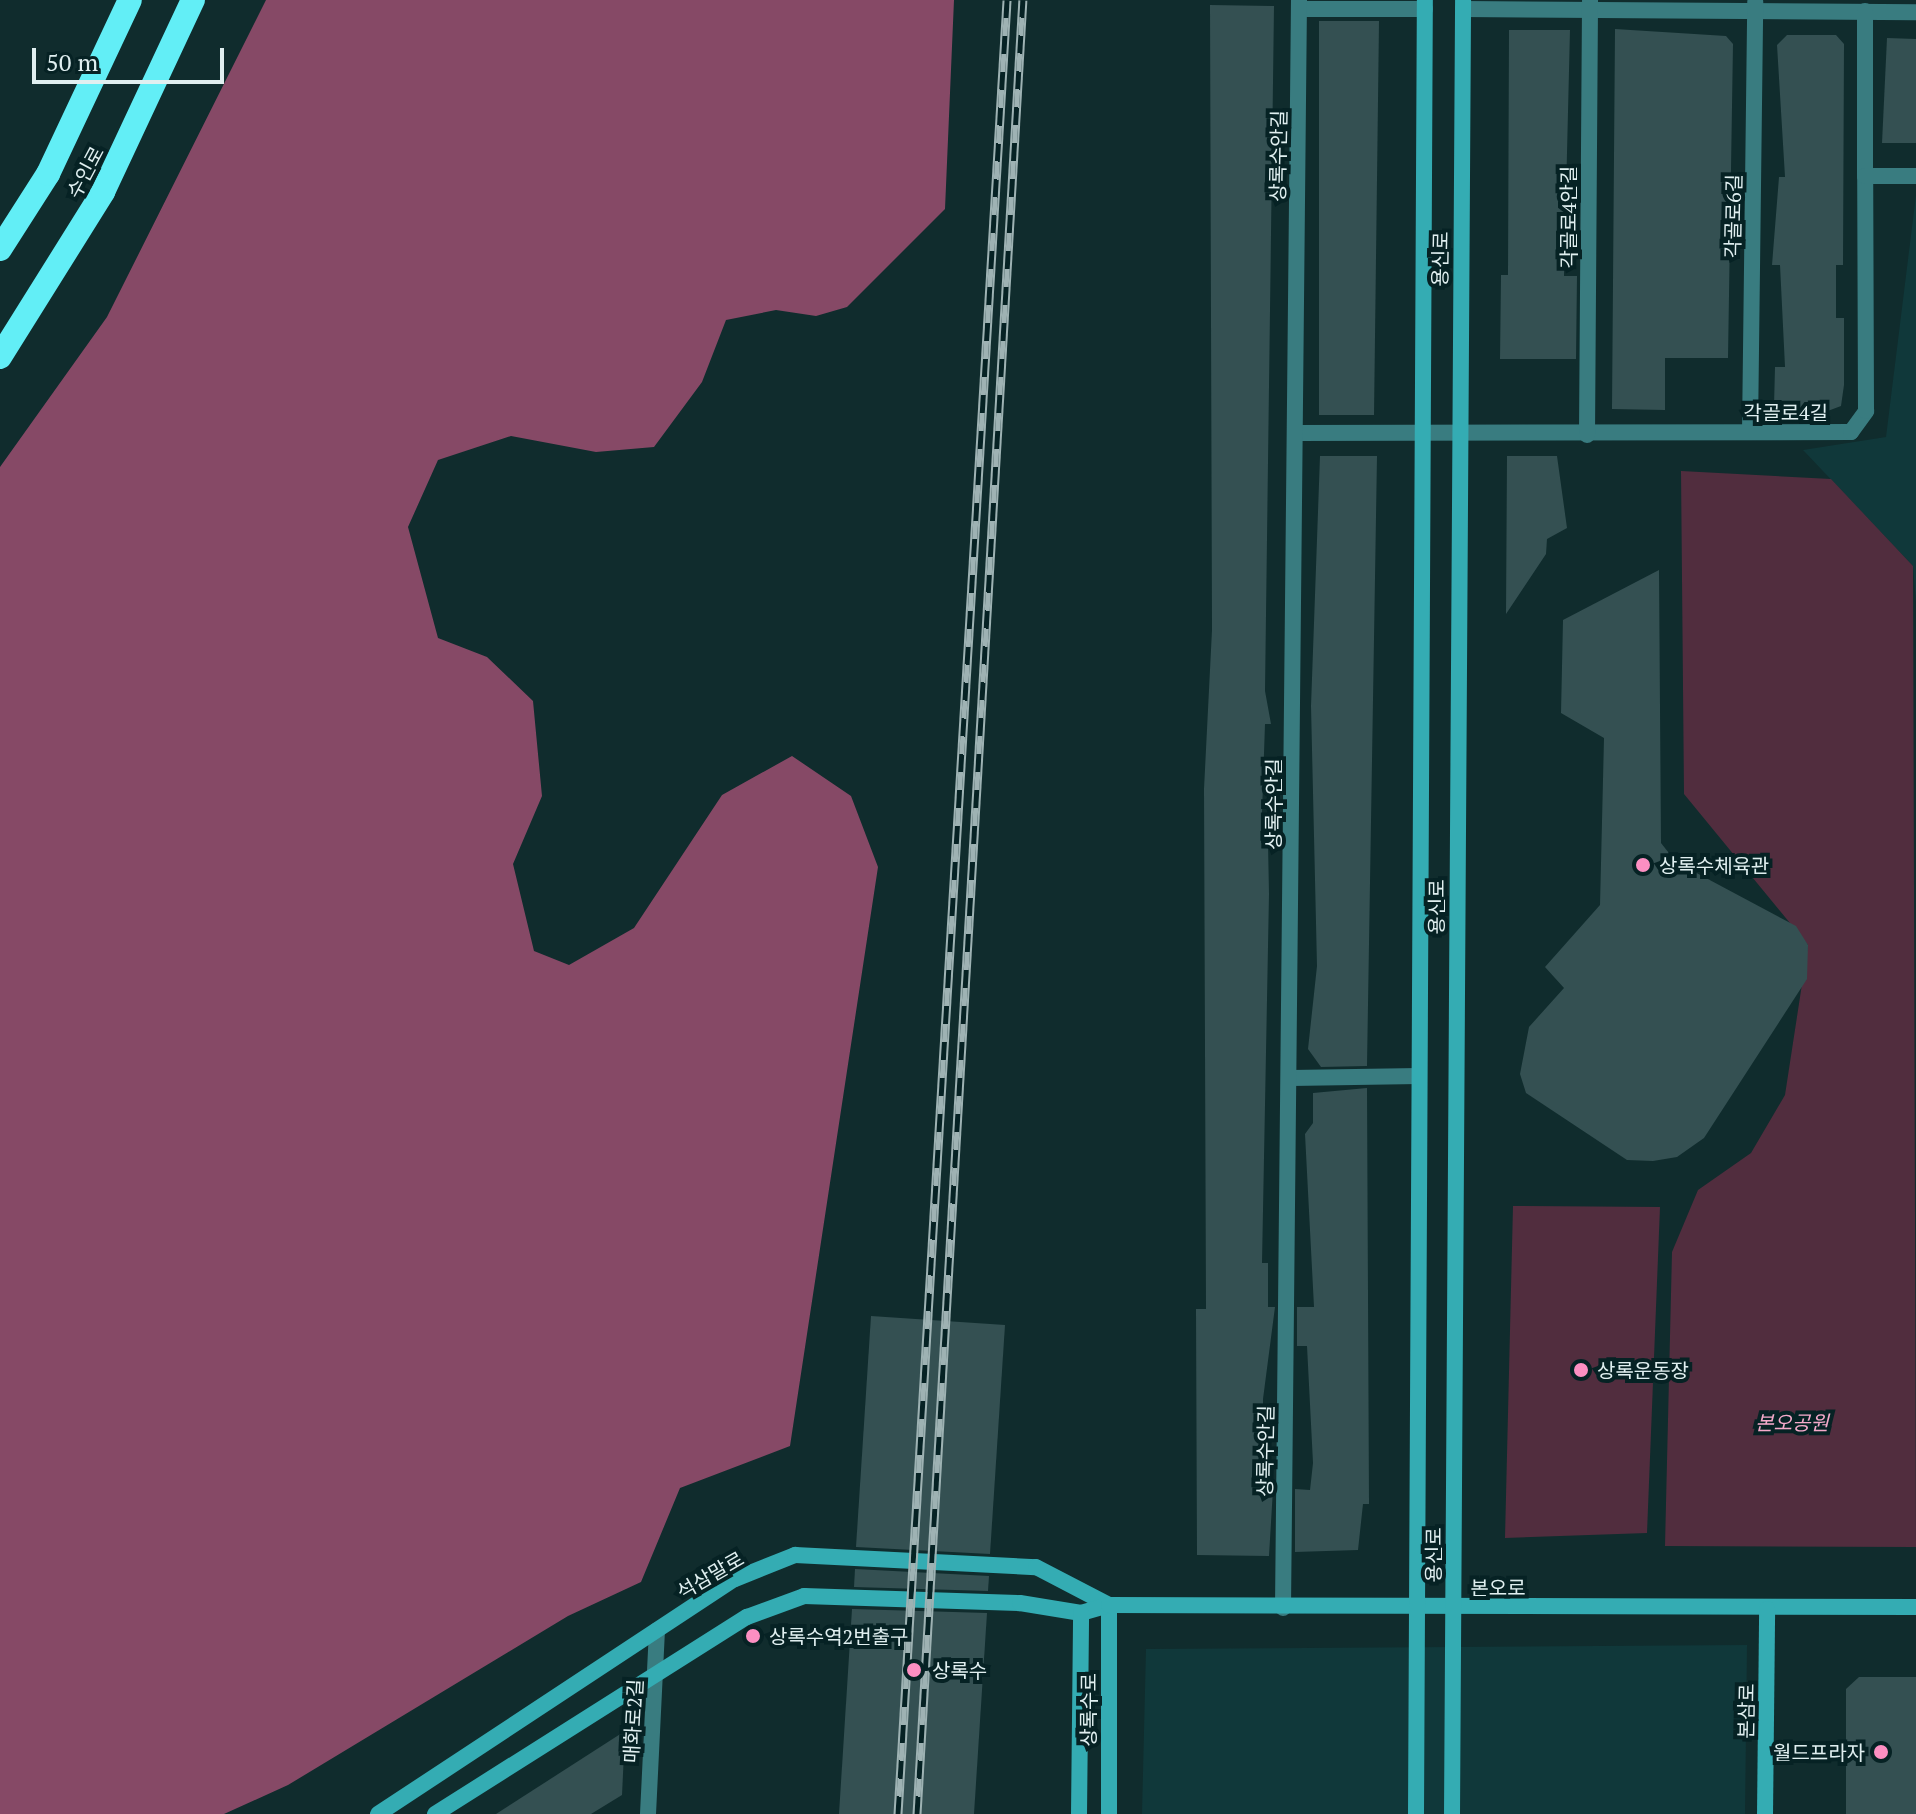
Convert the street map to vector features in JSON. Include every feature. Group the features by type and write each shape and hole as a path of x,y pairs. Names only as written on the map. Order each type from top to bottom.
{"highway":[{"name":"수인로","path":"0,249 48,174 130,0"},
{"name":"수인로","path":"0,357 103,192 193,0"}],"main road":[{"name":"용신로","path":"1416,1814 1425,4"},
{"name":"용신로","path":"1452,1814 1457,434 1463,4"},
{"name":"석삼말로","path":"378,1814 735,1579 795,1555 1036,1567 1109,1605"},
{"path":"435,1814 747,1617 804,1596 1020,1603 1081,1613"},
{"name":"본오로","path":"1081,1613 1109,1605 1283,1608 1916,1607"},
{"name":"상록수로","path":"1109,1605 1109,1814"},
{"name":"본삼로","path":"1765,1814 1767,1609"},
{"name":"상록수로","path":"1079,1814 1081,1613"}],"street":[{"path":"1299,4 1425,4"},
{"name":"상록수안길","path":"1283,1608 1291,1078 1299,4"},
{"path":"1463,4 1755,5 1916,12"},
{"name":"각골로6길","path":"1750,432 1755,5"},
{"name":"각골로4안길","path":"1587,435 1590,6"},
{"path":"1865,11 1865,176 1916,176"},
{"name":"각골로4길","path":"1295,433 1587,435 1851,432 1866,411 1865,176"},
{"path":"1291,1078 1419,1076"},
{"name":"매화로2길","path":"648,1814 657,1630"}],"shaded area":[{"path":"266,0 954,0 945,209 847,307 816,316 776,310 726,320 702,382 654,447 596,452 511,436 438,460 408,527 438,638 487,657 533,701 542,796 513,864 534,951 569,965 634,928 722,795 792,756 851,796 878,867 790,1446 680,1488 641,1582 568,1616 288,1785 224,1814 0,1814 0,467 107,317"},
{"path":"1916,195 1916,603 1913,566 1803,450 1886,437"},
{"path":"1747,1645 1745,1814 1142,1814 1146,1649"}],"green space":[{"name":"본오공원","path":"1681,471 1831,479 1913,566 1916,1547 1665,1546 1672,1252 1698,1190 1751,1153 1785,1095 1808,945 1684,794"},
{"name":"상록운동장","path":"1513,1206 1660,1207 1647,1533 1505,1538"}],"building":[{"path":"1210,5 1274,6 1265,691 1271,724 1265,724 1261,843 1268,843 1269,894 1262,1263 1268,1263 1268,1307 1275,1307 1263,1399 1263,1470 1266,1489 1273,1489 1269,1556 1197,1555 1196,1309 1206,1309 1204,789 1212,630"},
{"path":"1319,21 1379,21 1374,415 1319,415"},
{"path":"1615,29 1726,36 1733,44 1728,358 1665,358 1665,410 1612,409"},
{"path":"1509,30 1570,30 1564,276 1577,276 1576,359 1500,359 1501,275 1508,275"},
{"path":"1787,35 1836,35 1844,44 1843,265 1836,265 1836,318 1844,318 1844,385 1841,406 1825,412 1774,406 1775,367 1785,367 1780,265 1772,265 1779,177 1785,177 1777,45"},
{"path":"1887,38 1916,39 1916,143 1882,143"},
{"path":"1320,456 1377,456 1367,1066 1321,1067 1308,1049 1317,966 1311,706"},
{"path":"1507,456 1557,456 1567,528 1547,539 1546,554 1506,614"},
{"name":"상록수체육관","path":"1659,570 1661,843 1676,862 1796,926 1808,945 1807,979 1704,1138 1677,1157 1653,1161 1627,1160 1526,1093 1520,1074 1529,1027 1564,988 1545,967 1600,905 1604,738 1561,713 1563,620"},
{"path":"1367,1088 1369,1504 1363,1504 1358,1550 1295,1552 1295,1489 1310,1490 1313,1463 1307,1346 1297,1346 1297,1307 1314,1307 1305,1134 1313,1123 1313,1093"},
{"path":"871,1316 1005,1325 990,1554 856,1547"},
{"path":"855,1569 989,1576 988,1591 854,1587"},
{"path":"852,1609 987,1613 974,1814 839,1814"},
{"name":"월드프라자","path":"1859,1677 1916,1677 1916,1814 1846,1814 1846,1689"},
{"path":"625,1731 622,1795 591,1814 496,1814"}],"railway":[{"path":"898,1814 1007,0"},
{"path":"917,1814 1023,0"}],"place":[{"name":"상록수체육관","path":"1643,865"},
{"name":"상록운동장","path":"1581,1370"},
{"name":"상록수역2번출구","path":"753,1636"},
{"name":"상록수","path":"914,1670"},
{"name":"월드프라자","path":"1881,1752"}]}
